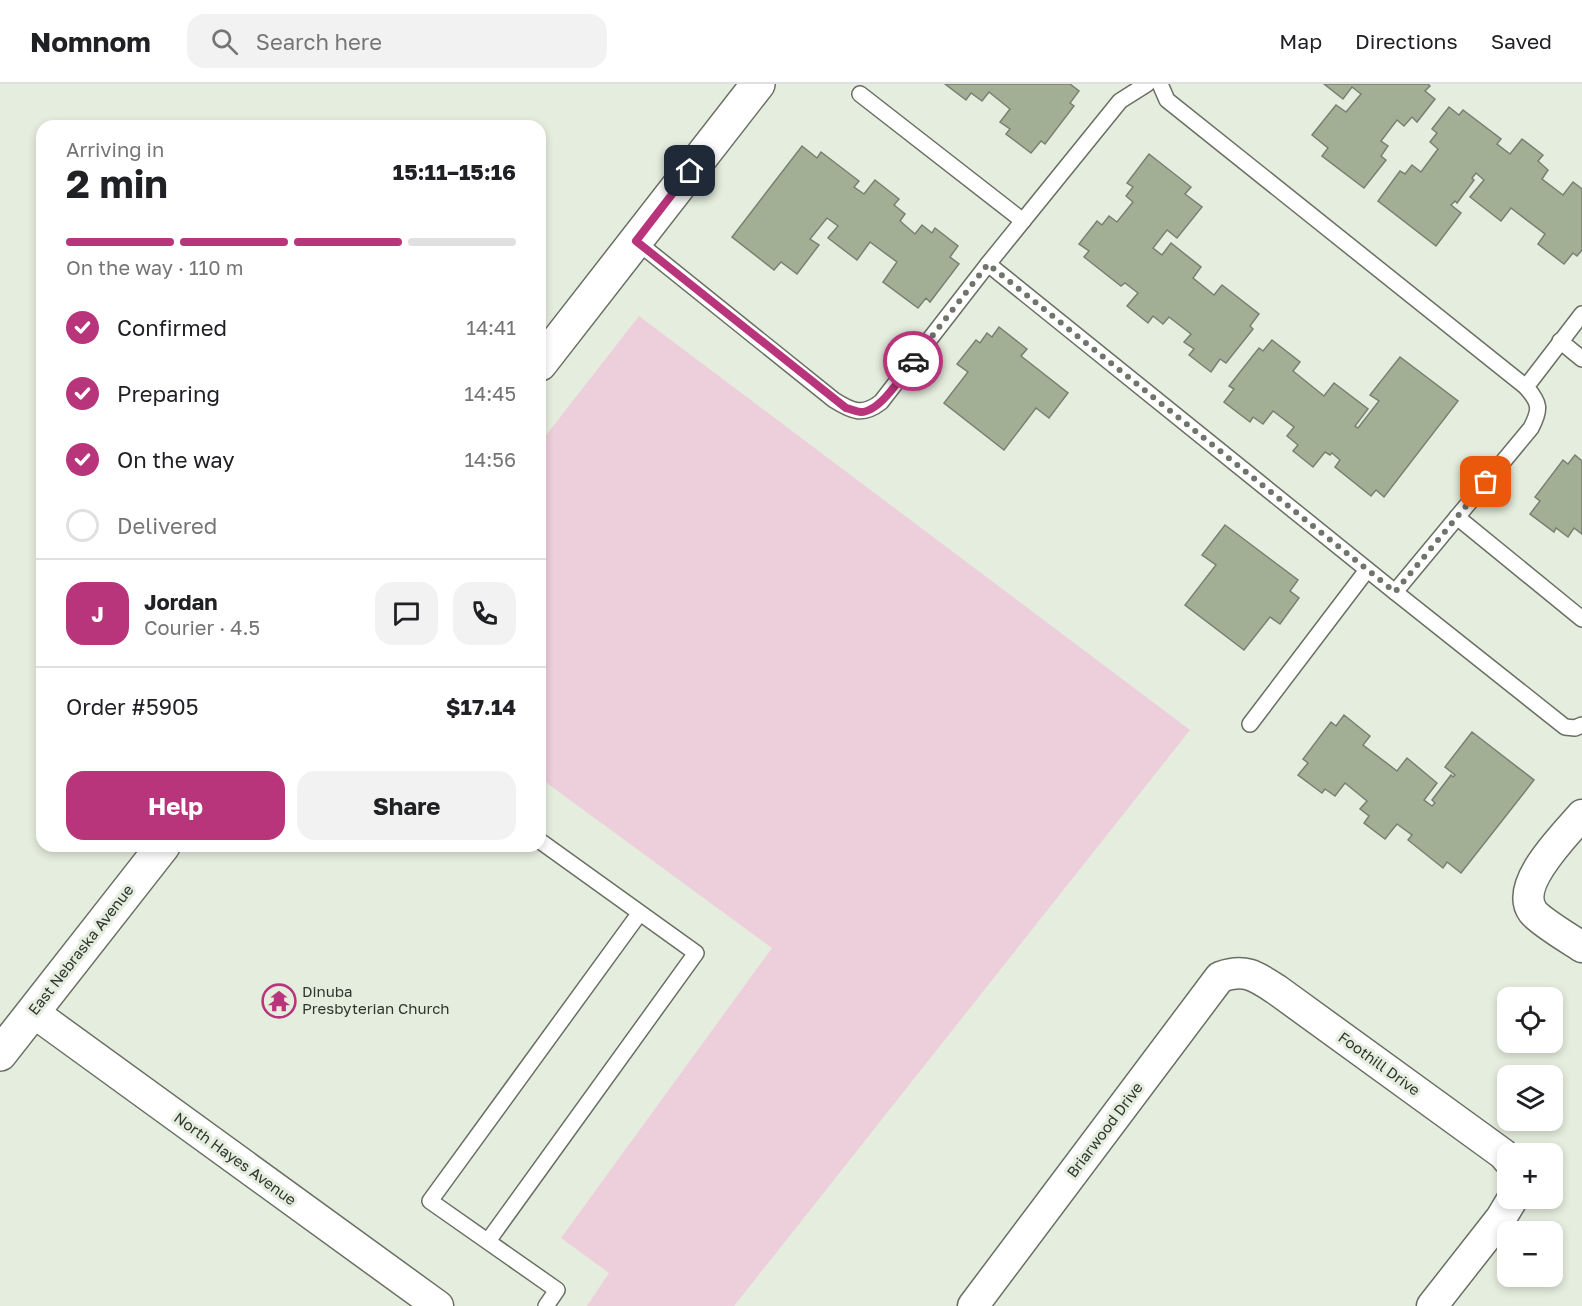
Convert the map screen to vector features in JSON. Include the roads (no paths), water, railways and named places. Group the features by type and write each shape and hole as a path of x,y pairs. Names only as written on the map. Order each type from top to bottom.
{"street":[{"path":"546,356 758,84"},
{"path":"1582,814 1533,876 1528,902 1534,913 1582,947"},
{"name":"East Nebraska Avenue","path":"0,1054 158,852"},
{"name":"Briarwood Drive","path":"973,1306 1220,977 1234,972 1247,974"},
{"name":"Foothill Drive","path":"1247,974 1263,981 1286,997 1497,1150"},
{"name":"North Hayes Avenue","path":"33,1012 438,1306"},
{"path":"1432,1306 1506,1209"}],"lane":[{"path":"636,241 834,400 846,408 860,412 871,410 881,402 988,264 1120,101 1147,84"},
{"path":"1160,84 1167,100 1526,387 1536,399 1538,414 1531,428 1395,592"},
{"path":"860,94 1023,221"},
{"path":"988,264 1367,570 1566,727 1575,728 1582,725"},
{"path":"1526,387 1582,314"},
{"path":"1560,341 1582,359"},
{"path":"1457,517 1582,619"},
{"path":"1250,724 1367,570"},
{"path":"488,1241 696,953 546,845"},
{"path":"546,1306 557,1290 430,1201 639,914"}],"place":[{"name":"Dinuba Presbyterian Church","path":"279,1001"}]}
